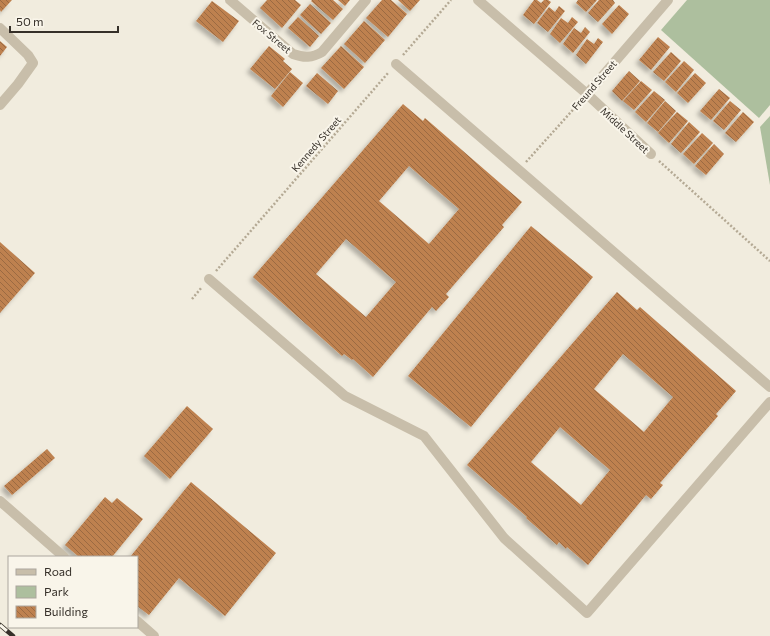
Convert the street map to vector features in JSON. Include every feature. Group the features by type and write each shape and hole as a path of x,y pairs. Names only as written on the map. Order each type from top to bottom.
{"street":[{"name":"Fox Street","path":"230,0 293,54 301,57 309,57 315,56 322,52 366,0"},
{"name":"Middle Street","path":"478,0 587,94 651,154"},
{"name":"Freund Street","path":"587,94 668,0"},
{"path":"0,28 28,55 33,63 0,105"},
{"path":"396,64 770,387"},
{"path":"209,279 346,396 424,436 504,538 587,613 770,402"},
{"path":"0,501 63,556"},
{"path":"138,622 154,636"}],"path":[{"name":"Kennedy Street","path":"192,299 451,0"},
{"name":"Freund Street","path":"519,170 587,94"},
{"name":"Middle Street","path":"651,154 770,262"}],"green space":[{"path":"687,0 770,0 770,105 759,118 661,30"},
{"path":"770,116 770,185 760,127"}],"building":[{"path":"0,0 12,0 1,12 0,10"},
{"path":"267,0 295,0 301,5 282,28 260,8"},
{"path":"333,0 343,9 333,20 311,1"},
{"path":"338,0 350,0 345,6"},
{"path":"382,0 391,0 407,14 388,37 366,18"},
{"path":"398,0 420,0 410,11"},
{"path":"534,0 541,3 544,0 551,2 534,24 523,15"},
{"path":"578,0 597,0 586,12 576,3"},
{"path":"599,0 613,0 615,3 598,22 588,13"},
{"path":"212,1 239,21 223,42 196,21"},
{"path":"310,4 331,23 321,34 300,15"},
{"path":"619,5 629,14 612,34 602,24"},
{"path":"559,6 565,11 548,32 537,23 549,7 555,12"},
{"path":"298,17 319,36 310,47 288,28"},
{"path":"572,17 578,22 560,43 550,34 561,18 568,23"},
{"path":"364,21 385,40 365,63 344,44"},
{"path":"585,27 590,32 573,53 563,44 574,28 581,33"},
{"path":"658,37 670,47 651,70 639,60"},
{"path":"598,38 603,42 586,64 576,55 587,39 594,44"},
{"path":"0,41 7,47 0,56"},
{"path":"269,46 285,59 283,61 292,69 275,89 250,69"},
{"path":"341,46 364,67 344,89 321,68"},
{"path":"671,52 681,61 664,81 653,72"},
{"path":"684,61 694,70 676,92 665,82"},
{"path":"629,71 640,81 622,101 612,91"},
{"path":"290,72 303,83 283,107 271,96"},
{"path":"317,73 338,91 328,104 306,86"},
{"path":"695,73 706,83 688,103 677,93"},
{"path":"641,81 652,90 634,110 623,101"},
{"path":"719,89 730,98 711,120 700,111"},
{"path":"654,91 665,100 646,122 635,112"},
{"path":"665,101 676,111 658,132 647,123"},
{"path":"730,101 741,110 724,130 713,121"},
{"path":"403,104 423,121 425,118 522,202 502,225 504,227 446,294 449,297 436,311 432,307 373,377 353,359 352,360 344,354 342,356 253,277","holes":["409,166 459,209 429,244 379,201","346,239 396,282 366,317 316,274"]},
{"path":"677,112 688,121 669,143 658,133"},
{"path":"743,112 754,122 736,142 725,133"},
{"path":"689,122 700,132 681,153 671,144"},
{"path":"702,133 713,143 694,164 683,154"},
{"path":"714,144 724,154 706,175 695,166"},
{"path":"531,226 593,277 471,427 408,376"},
{"path":"0,242 35,273 0,313"},
{"path":"617,292 637,310 640,307 736,391 716,414 718,416 660,483 663,485 651,499 646,495 588,565 567,547 566,549 559,542 557,545 467,465","holes":["623,354 673,397 644,432 594,389","560,427 610,470 581,505 531,462"]},
{"path":"187,406 213,429 170,479 144,456"},
{"path":"47,449 55,458 12,495 4,486"},
{"path":"191,482 276,553 225,616 179,578 149,615 138,607 138,556 131,556"},
{"path":"105,497 112,503 117,498 143,519 113,556 78,556 65,545"}],"railway":[{"path":"0,625 13,636"}]}
